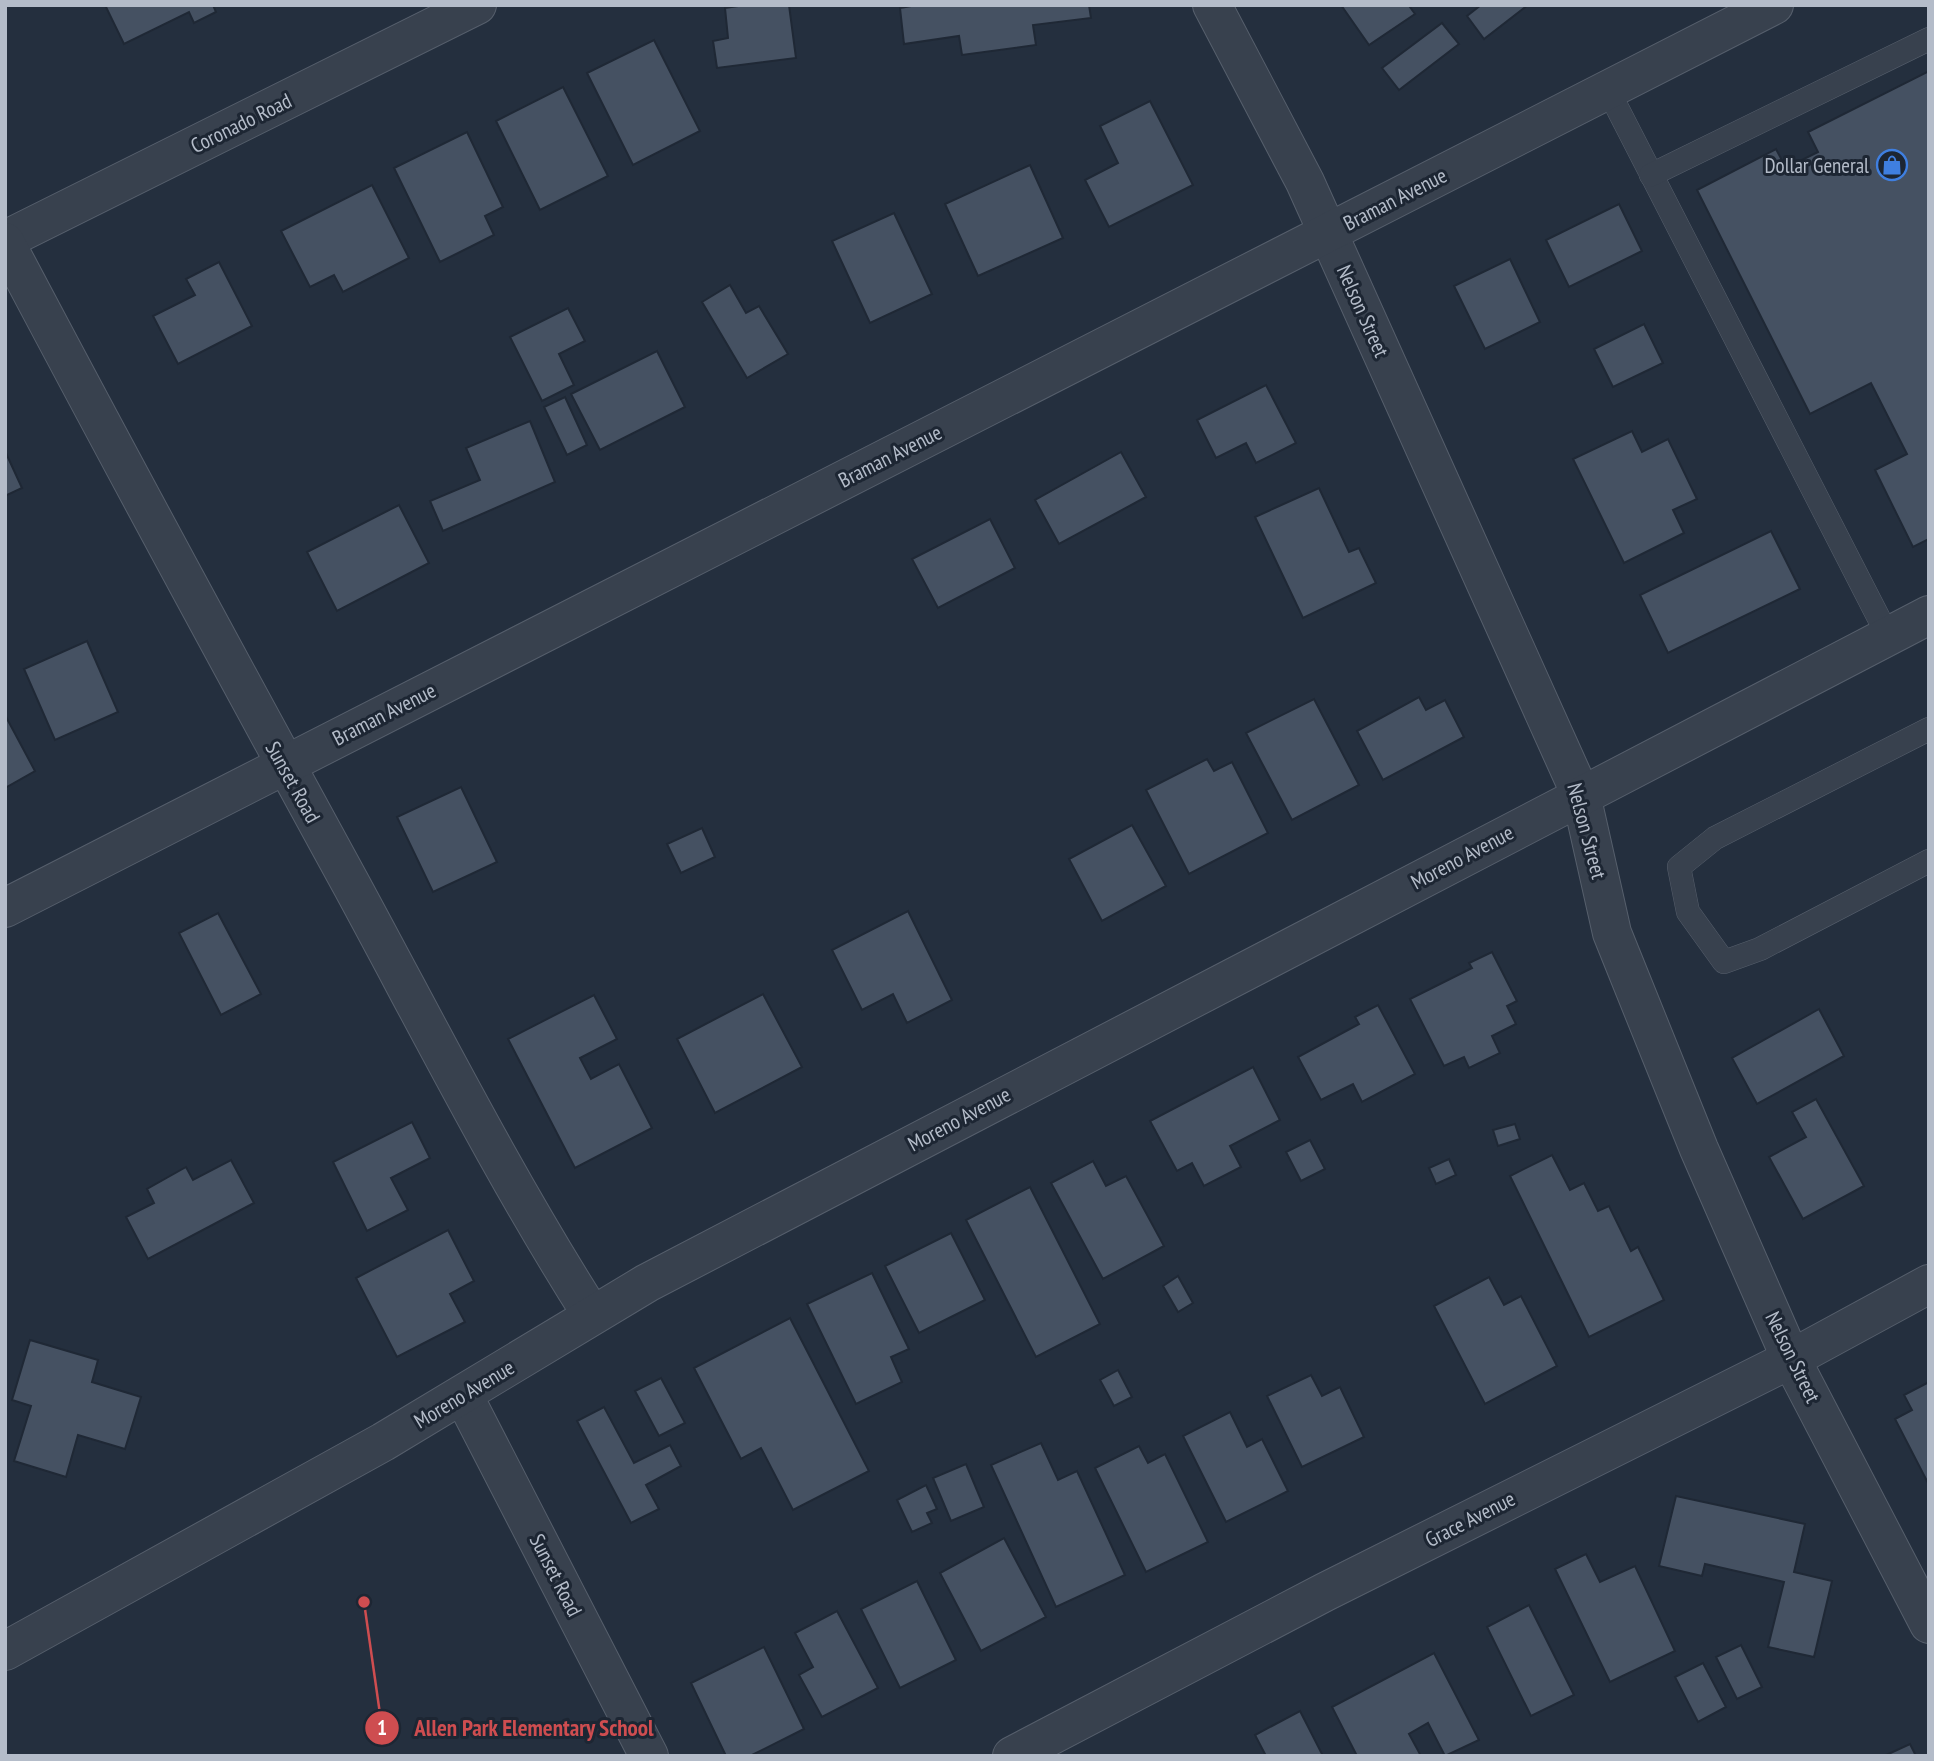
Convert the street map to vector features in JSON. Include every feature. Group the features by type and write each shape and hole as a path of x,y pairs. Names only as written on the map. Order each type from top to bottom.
{"street":[{"name":"Coronado Road","path":"5,241 477,5"},
{"name":"Nelson Street","path":"1212,5 1329,233 1581,795 1612,933 1699,1149 1791,1359 1929,1624"},
{"name":"Braman Avenue","path":"5,908 1774,5"},
{"name":"Sunset Road","path":"5,241 284,765 544,1240 592,1315"},
{"name":"Moreno Avenue","path":"5,1651 463,1395 647,1283 1929,615"},
{"name":"Grace Avenue","path":"1012,1756 1325,1592 1791,1359 1929,1284"},
{"name":"Sunset Road","path":"463,1395 649,1756"}],"lane":[{"path":"1651,175 1929,39"},
{"path":"1608,90 1888,636"},
{"path":"1929,729 1715,838 1679,867 1688,912 1724,962 1760,949 1929,861"}],"building":[{"path":"105,5 213,5 216,12 194,23 189,12 124,44"},
{"path":"789,5 796,58 717,68 713,41 728,38 725,8"},
{"path":"917,5 1089,5 1091,18 1033,25 1036,45 962,55 959,36 904,44 900,8"},
{"path":"1341,5 1413,5 1410,7 1415,14 1369,45"},
{"path":"1481,5 1528,5 1484,39 1467,16"},
{"path":"1442,23 1459,44 1399,90 1382,68"},
{"path":"654,40 700,131 633,165 587,73"},
{"path":"1929,71 1929,539 1913,547 1875,470 1907,454 1871,383 1810,414 1697,190 1776,149 1786,168 1818,152 1808,132"},
{"path":"563,87 608,176 540,210 496,121"},
{"path":"1150,101 1193,185 1109,227 1085,180 1118,163 1100,126"},
{"path":"467,132 503,207 485,216 494,235 440,262 394,168"},
{"path":"1030,165 1063,238 978,276 945,204"},
{"path":"372,185 409,258 343,292 334,275 310,287 281,231"},
{"path":"1619,204 1642,251 1569,287 1546,240"},
{"path":"894,213 932,294 870,323 832,241"},
{"path":"1510,259 1540,322 1485,349 1454,286"},
{"path":"219,262 252,326 178,364 153,316 195,295 186,279"},
{"path":"730,285 746,313 759,306 788,354 747,378 702,302"},
{"path":"568,308 585,341 559,354 574,385 542,401 510,337"},
{"path":"1644,324 1663,363 1613,387 1594,349"},
{"path":"657,351 685,407 600,450 571,394"},
{"path":"1266,385 1296,443 1256,463 1246,443 1216,458 1197,420"},
{"path":"565,397 587,445 567,455 544,407"},
{"path":"530,421 555,482 443,531 430,501 480,480 466,448"},
{"path":"1632,431 1642,452 1668,439 1697,499 1673,510 1684,533 1624,563 1573,459"},
{"path":"5,451 22,488 5,496"},
{"path":"1121,452 1146,497 1059,544 1035,500"},
{"path":"1319,488 1349,552 1359,548 1376,583 1303,618 1255,517"},
{"path":"399,505 429,563 337,611 307,552"},
{"path":"990,519 1015,568 938,608 912,559"},
{"path":"1771,531 1800,589 1668,653 1640,595"},
{"path":"87,641 118,712 55,740 24,669"},
{"path":"1419,697 1426,710 1445,700 1464,737 1383,780 1357,731"},
{"path":"1314,699 1359,785 1292,820 1246,733"},
{"path":"5,715 35,771 5,788"},
{"path":"1207,759 1214,771 1232,762 1268,833 1189,874 1146,790"},
{"path":"461,787 497,862 433,892 397,817"},
{"path":"1132,825 1166,886 1102,921 1069,859"},
{"path":"702,828 715,857 681,873 667,844"},
{"path":"908,911 952,1000 907,1023 893,994 862,1010 832,950"},
{"path":"218,913 261,994 221,1015 179,933"},
{"path":"1492,952 1517,1001 1507,1006 1516,1024 1492,1036 1500,1053 1469,1068 1464,1057 1444,1066 1410,999 1472,968 1469,963"},
{"path":"763,994 802,1067 715,1113 677,1039"},
{"path":"594,995 617,1039 580,1058 591,1079 619,1064 652,1128 575,1168 508,1039"},
{"path":"1378,1005 1415,1074 1362,1102 1353,1084 1321,1100 1298,1057 1359,1024 1355,1017"},
{"path":"1819,1009 1844,1056 1757,1104 1732,1058"},
{"path":"1253,1067 1280,1120 1230,1146 1241,1167 1204,1186 1192,1163 1177,1171 1150,1121"},
{"path":"1816,1099 1864,1186 1803,1219 1769,1157 1806,1137 1792,1112"},
{"path":"412,1122 430,1158 391,1178 408,1210 367,1231 333,1162"},
{"path":"1515,1124 1520,1139 1498,1146 1493,1130"},
{"path":"1310,1140 1325,1169 1301,1181 1286,1152"},
{"path":"1552,1155 1570,1190 1584,1183 1598,1211 1609,1206 1631,1251 1638,1247 1664,1300 1589,1337 1510,1176"},
{"path":"1449,1159 1456,1175 1436,1184 1429,1168"},
{"path":"231,1160 254,1203 148,1259 126,1217 154,1203 147,1189 186,1167 193,1180"},
{"path":"1093,1161 1106,1186 1126,1176 1164,1246 1103,1279 1051,1183"},
{"path":"1030,1187 1100,1324 1036,1357 966,1220"},
{"path":"448,1230 474,1281 450,1294 465,1322 397,1357 356,1278"},
{"path":"951,1233 985,1300 919,1333 885,1266"},
{"path":"872,1273 909,1349 891,1357 902,1382 856,1404 807,1304"},
{"path":"1178,1276 1193,1303 1178,1312 1163,1286"},
{"path":"1489,1277 1504,1305 1521,1296 1557,1366 1485,1404 1434,1306"},
{"path":"790,1318 869,1471 793,1510 761,1448 741,1459 694,1368"},
{"path":"30,1340 98,1360 92,1382 141,1397 125,1449 78,1435 66,1477 14,1461 31,1406 12,1400"},
{"path":"1118,1370 1132,1397 1114,1406 1100,1380"},
{"path":"1311,1375 1322,1396 1340,1387 1364,1437 1302,1467 1267,1396"},
{"path":"661,1378 685,1423 659,1436 635,1391"},
{"path":"1929,1382 1929,1485 1895,1419 1912,1410 1904,1395"},
{"path":"604,1407 634,1463 670,1445 681,1466 646,1485 659,1509 631,1523 577,1421"},
{"path":"1230,1412 1247,1447 1262,1439 1288,1491 1226,1522 1183,1436"},
{"path":"1041,1443 1058,1480 1077,1471 1125,1575 1056,1607 991,1465"},
{"path":"1139,1446 1148,1463 1165,1454 1208,1542 1146,1572 1095,1468"},
{"path":"966,1464 984,1507 951,1521 933,1478"},
{"path":"926,1485 937,1509 927,1513 932,1523 912,1532 897,1500"},
{"path":"1676,1496 1805,1524 1794,1572 1832,1581 1814,1657 1768,1647 1784,1582 1705,1564 1702,1576 1659,1566"},
{"path":"1004,1538 1046,1617 981,1651 940,1573"},
{"path":"1586,1554 1600,1582 1635,1566 1675,1651 1610,1682 1555,1569"},
{"path":"917,1581 956,1660 900,1688 861,1609"},
{"path":"1529,1605 1574,1695 1531,1716 1487,1627"},
{"path":"837,1611 878,1688 822,1717 799,1675 813,1667 795,1633"},
{"path":"1741,1645 1762,1687 1737,1699 1716,1657"},
{"path":"764,1647 804,1729 750,1756 726,1756 691,1683"},
{"path":"1434,1653 1479,1740 1445,1756 1428,1723 1409,1734 1421,1756 1357,1756 1332,1707"},
{"path":"1703,1663 1726,1707 1698,1722 1675,1677"},
{"path":"1300,1711 1323,1756 1266,1756 1255,1735"},
{"path":"1910,1744 1916,1756 1884,1756"}],"place":[{"name":"Dollar General","path":"1892,165"},
{"name":"Allen Park Elementary School","path":"364,1602"}]}
